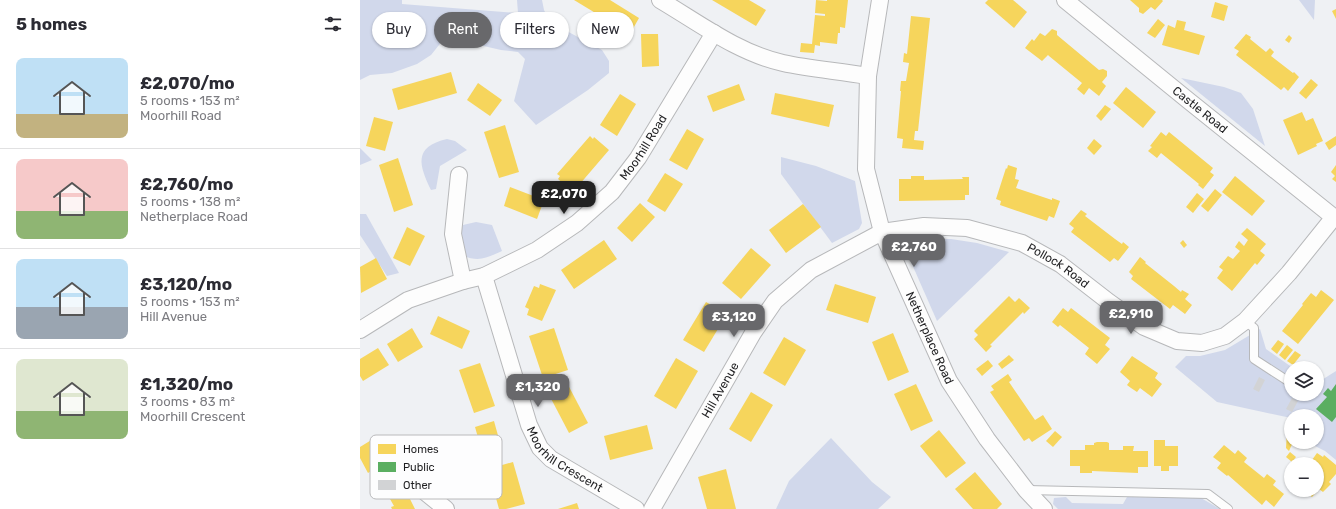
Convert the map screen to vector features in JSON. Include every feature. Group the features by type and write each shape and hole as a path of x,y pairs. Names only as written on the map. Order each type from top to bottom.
{"street":[{"path":"660,0 714,33 746,50 782,63 868,76"},
{"name":"Netherplace Road","path":"880,0 868,76 866,169 882,232 949,381 987,439 1026,490 1044,509"},
{"name":"Castle Road","path":"1065,0 1335,218"},
{"name":"Moorhill Road","path":"360,330 408,300 463,281 484,276 537,250 577,223 612,192 638,158 714,33"},
{"path":"458,175 453,234 463,281"},
{"name":"Pollock Road","path":"882,232 924,226 967,228 1022,243 1060,264 1144,327 1177,341 1202,343 1225,336 1245,321 1289,273 1335,218"},
{"name":"Hill Avenue","path":"652,509 753,333 774,301 812,270 882,232"},
{"name":"Moorhill Crescent","path":"484,276 529,425 540,448 551,459 636,509"},
{"path":"434,499 446,509"}],"lane":[{"path":"1245,321 1254,328 1254,359 1284,378"},
{"path":"1026,490 1208,494 1228,509"}],"shaded area":[{"path":"360,0 402,0 402,4 505,12 500,12 500,48 569,48 569,32 577,37 577,48 598,48 602,50 609,61 609,73 588,90 536,125 514,101 525,59 518,52 492,48 492,12 434,12 434,48 437,48 431,55 417,64 392,73 370,75 360,80"},
{"path":"517,0 542,0 545,12 518,12"},
{"path":"1299,0 1315,0 1314,20"},
{"path":"1181,78 1224,87 1241,93 1253,109 1265,146"},
{"path":"447,139 455,141 467,150 440,166 436,189 431,190 424,173 422,158 428,147 436,142"},
{"path":"360,148 372,160 360,165"},
{"path":"781,157 816,166 855,181 862,223 859,229 832,243 781,174"},
{"path":"360,214 366,214 399,273 387,276 360,235"},
{"path":"476,222 492,225 502,251 492,256 479,259 463,256 459,236 463,225"},
{"path":"923,239 951,239 977,243 1009,252 937,321 911,262 911,243"},
{"path":"1260,329 1266,349 1284,362 1284,401 1324,401 1324,379 1336,371 1336,460 1321,449 1324,449 1324,409 1284,409 1284,416 1217,402 1175,367 1186,356 1200,356 1225,350"},
{"path":"831,438 872,482 891,497 878,509 776,509 789,481"},
{"path":"1066,497 1072,503 1123,504 1127,497 1201,498 1220,509 1058,509 1053,504 1054,498"}],"building: Homes":[{"path":"574,0 610,0 629,12 594,12"},
{"path":"712,0 749,0 766,10 756,26"},
{"path":"816,0 848,0 845,28 840,27 837,44 820,42 820,46 815,45 814,53 800,52 801,43 812,44 815,15 825,16 825,14 815,13"},
{"path":"988,0 1013,0 1027,12 1014,28 985,3"},
{"path":"1130,0 1163,1 1155,10 1151,7 1143,14 1139,12 1139,8"},
{"path":"1215,2 1228,6 1224,21 1211,17"},
{"path":"1336,9 1336,19 1332,11"},
{"path":"634,15 639,18 634,27"},
{"path":"911,16 930,18 918,131 915,131 914,140 924,141 923,150 902,148 903,139 897,138 901,81 906,81 909,63 903,62 904,53 907,54"},
{"path":"1158,19 1165,25 1155,38 1147,33"},
{"path":"1177,20 1186,22 1184,30 1205,36 1199,55 1162,45 1168,25 1175,28"},
{"path":"1052,29 1057,31 1057,35 1099,70 1103,69 1107,71 1107,76 1102,82 1106,86 1099,96 1089,88 1084,95 1077,89 1082,83 1048,55 1042,61 1025,48 1032,39 1034,41 1040,33 1045,36"},
{"path":"641,34 658,34 659,66 642,67"},
{"path":"1246,34 1266,52 1270,48 1274,52 1271,56 1299,77 1288,91 1284,87 1281,90 1236,55 1239,51 1234,48"},
{"path":"1289,35 1292,38 1289,43 1285,40"},
{"path":"451,72 457,93 398,110 392,89"},
{"path":"1311,79 1318,85 1306,99 1299,93"},
{"path":"478,83 502,100 490,116 467,100"},
{"path":"739,84 745,100 713,112 707,96"},
{"path":"1126,87 1156,112 1143,128 1113,103"},
{"path":"775,93 834,105 829,127 771,114"},
{"path":"620,94 636,104 617,136 600,125"},
{"path":"1105,105 1111,109 1101,121 1096,116"},
{"path":"1302,112 1306,121 1313,118 1323,141 1316,144 1317,146 1298,155 1283,120"},
{"path":"374,117 393,122 385,151 366,146"},
{"path":"505,125 519,172 499,178 484,132"},
{"path":"687,129 704,139 687,170 669,160"},
{"path":"1161,132 1166,136 1169,132 1213,168 1210,172 1214,175 1203,189 1161,153 1157,158 1148,151"},
{"path":"590,136 593,139 594,137 609,150 573,192 558,179 560,176 557,174"},
{"path":"1336,136 1336,145 1329,150 1325,143"},
{"path":"1094,139 1102,146 1094,155 1087,148"},
{"path":"398,158 413,205 394,212 379,165"},
{"path":"1008,165 1017,168 1015,179 1019,180 1016,188 1052,200 1052,198 1060,201 1054,218 1049,216 1047,221 1000,205 1001,201 996,199"},
{"path":"1336,165 1336,182 1332,179 1335,176 1331,172"},
{"path":"665,173 683,184 665,212 647,201"},
{"path":"911,176 924,176 924,180 963,179 962,177 969,177 969,195 965,195 965,200 899,201 899,179 911,179"},
{"path":"1235,176 1265,201 1252,216 1222,192"},
{"path":"510,187 544,200 537,219 504,206"},
{"path":"1215,189 1222,195 1208,212 1201,206"},
{"path":"1197,193 1204,199 1193,213 1186,207"},
{"path":"640,203 655,217 632,242 617,228"},
{"path":"803,204 821,227 786,253 769,230"},
{"path":"1081,210 1087,214 1085,216 1122,244 1123,242 1129,247 1118,261 1114,258 1110,262 1071,232 1074,228 1069,224"},
{"path":"407,227 425,236 410,266 393,258"},
{"path":"1247,228 1266,244 1260,251 1265,255 1257,265 1255,263 1232,291 1217,278 1223,270 1219,267 1228,256 1233,259 1240,251 1235,247 1239,241 1244,246 1248,240 1241,234"},
{"path":"604,240 617,259 574,289 561,270"},
{"path":"1183,240 1187,245 1184,248 1180,243"},
{"path":"751,248 771,265 741,299 722,283"},
{"path":"1140,257 1146,262 1145,263 1181,292 1182,290 1189,294 1185,299 1192,305 1185,314 1173,305 1170,309 1131,279 1133,276 1129,272"},
{"path":"376,258 387,279 361,293 360,267"},
{"path":"540,284 556,290 542,321 527,315 529,309 525,307 534,286 539,288"},
{"path":"835,284 876,297 868,323 826,310"},
{"path":"1321,290 1334,300 1298,344 1282,331 1311,293 1316,297"},
{"path":"1009,296 1015,302 1019,298 1030,308 1024,314 1023,312 990,345 992,346 986,352 974,339 978,335 974,331"},
{"path":"706,302 727,314 704,352 683,340"},
{"path":"1063,308 1068,312 1071,308 1110,338 1105,345 1110,349 1097,364 1085,354 1089,348 1060,325 1058,327 1052,322"},
{"path":"438,316 470,331 462,349 430,334"},
{"path":"412,328 423,347 398,362 387,344"},
{"path":"554,328 568,370 543,378 529,336"},
{"path":"893,333 909,372 888,381 872,342"},
{"path":"784,337 806,350 785,386 763,373"},
{"path":"1278,340 1284,344 1277,354 1271,349"},
{"path":"1287,345 1293,350 1285,360 1279,355"},
{"path":"378,348 389,365 363,381 360,376 360,359"},
{"path":"1295,351 1301,355 1296,361 1287,361"},
{"path":"1009,355 1014,360 1002,369 998,364"},
{"path":"1132,356 1158,373 1155,378 1162,384 1152,397 1140,388 1137,392 1127,385 1130,381 1120,372"},
{"path":"676,358 698,371 676,409 654,396"},
{"path":"988,360 993,366 982,376 976,369"},
{"path":"480,363 495,406 474,413 459,370"},
{"path":"1008,374 1012,380 1009,382 1035,420 1043,415 1052,429 1032,442 1029,438 1024,441 990,392 994,390 991,386"},
{"path":"566,381 588,423 569,433 547,391"},
{"path":"916,384 933,421 911,431 894,394"},
{"path":"751,392 773,405 751,442 729,429"},
{"path":"494,421 498,435 477,435 475,427"},
{"path":"647,425 653,449 610,460 604,436"},
{"path":"939,430 966,463 946,478 920,446"},
{"path":"1055,431 1062,437 1053,447 1046,441"},
{"path":"1154,440 1165,440 1165,446 1178,446 1178,466 1169,466 1169,471 1161,471 1161,466 1154,466"},
{"path":"370,441 370,472 368,473 360,458 360,447"},
{"path":"1094,443 1109,443 1109,450 1123,450 1123,446 1134,446 1133,451 1148,451 1148,467 1138,467 1138,473 1092,471 1092,473 1080,473 1080,466 1070,466 1070,450 1085,450 1085,445 1094,445"},
{"path":"1224,445 1235,454 1238,450 1247,458 1244,462 1264,478 1267,474 1276,481 1273,485 1284,494 1274,507 1266,500 1262,505 1228,475 1227,476 1217,468 1221,463 1213,457"},
{"path":"1290,452 1296,457 1286,457"},
{"path":"1317,453 1323,457 1314,457"},
{"path":"1324,455 1336,465 1336,474 1329,482 1331,484 1324,491"},
{"path":"513,462 525,504 506,509 499,509 496,499 502,499 502,465"},
{"path":"726,469 736,509 707,509 698,477"},
{"path":"975,472 1002,504 997,509 973,509 955,489"},
{"path":"390,499 410,499 415,509 392,509 391,507 394,506"},
{"path":"577,503 579,509 558,509"}],"building: Public":[{"path":"1336,384 1336,417 1332,422 1324,416 1324,409 1316,409 1327,397 1324,393 1328,388 1331,391"}],"building: Other":[{"path":"1259,377 1265,380 1259,392 1253,389"},
{"path":"1290,401 1298,401 1294,409 1286,409"}]}
